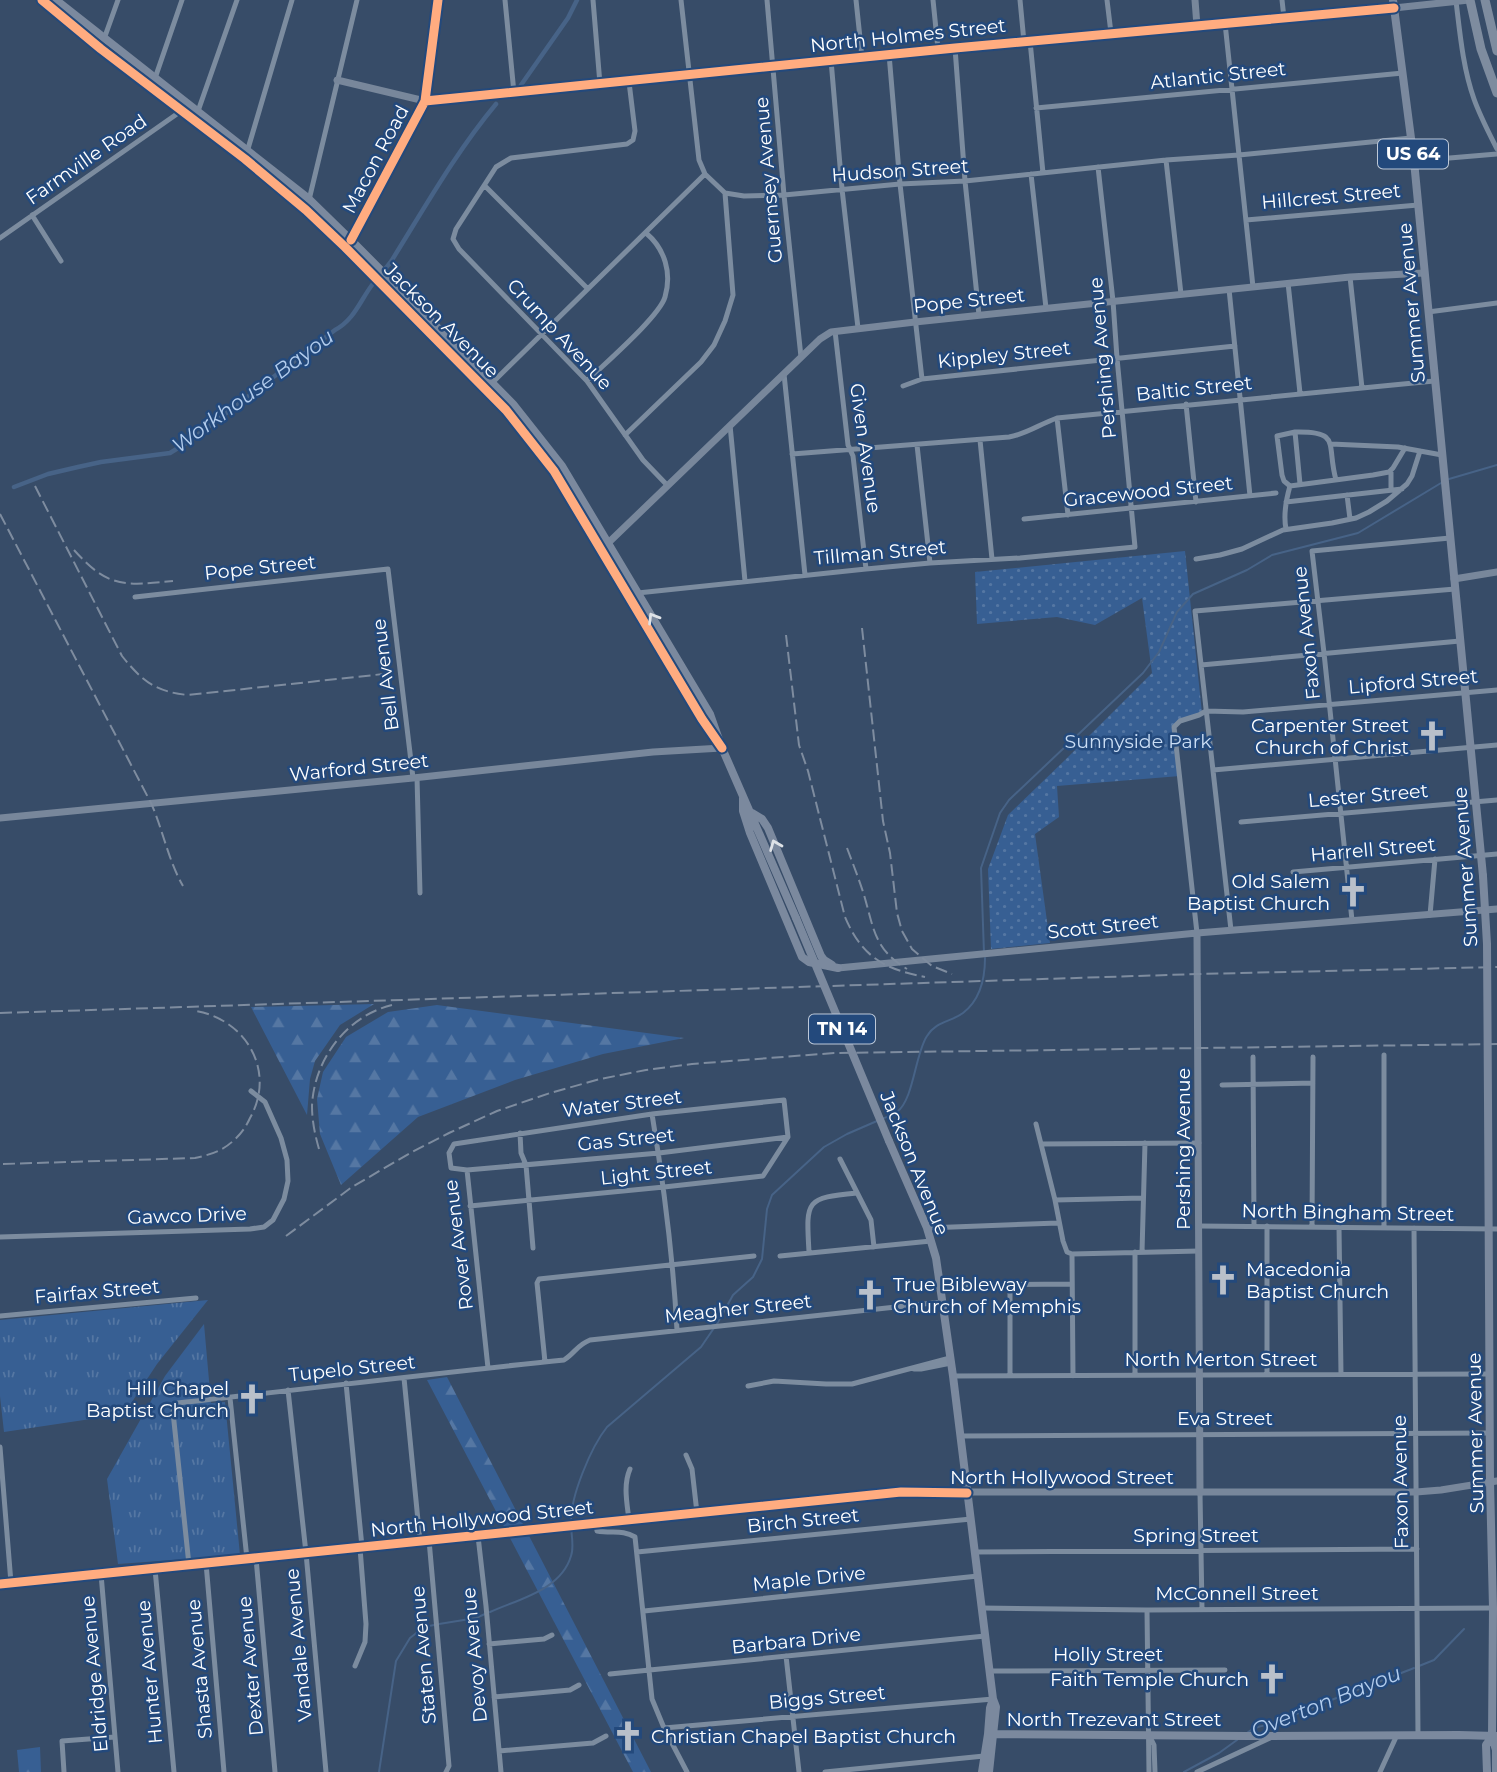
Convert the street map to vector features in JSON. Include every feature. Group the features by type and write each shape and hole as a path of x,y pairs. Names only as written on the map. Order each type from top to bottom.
{"highway":[{"path":"1470,0 1481,48 1497,93"},
{"path":"1485,0 1497,51"}],"main road":[{"name":"Jackson Avenue","path":"56,0 185,108 309,199 348,244 489,386 506,410 558,469 638,593 684,678"},
{"name":"Macon Road","path":"348,244 425,101 438,0"},
{"path":"1195,0 1197,26"},
{"name":"North Holmes Street","path":"337,80 425,101 938,49 1284,18 1394,4 1470,0"},
{"name":"Jackson Avenue","path":"46,1 101,49 153,82"},
{"name":"Summer Avenue","path":"1394,4 1414,161 1482,855 1487,944 1488,1101 1493,1229 1490,1433 1493,1482 1495,1738"},
{"name":"Jackson Avenue","path":"246,154 306,210 348,244"},
{"name":"Pope Street","path":"606,546 826,334 915,321 1253,286 1424,273"},
{"name":"Jackson Avenue","path":"606,546 628,594 710,714 722,748 927,1228 936,1258 951,1360 996,1707 991,1734"},
{"path":"1455,584 1497,572"},
{"name":"Warford Street","path":"0,818 653,752 722,748"},
{"path":"743,795 743,811 750,833 802,957 809,962 838,968"},
{"path":"751,813 762,819 768,828 821,956 838,968"},
{"name":"Scott Street","path":"838,968 1197,933 1497,909"},
{"name":"Pershing Avenue","path":"1197,933 1200,1493"},
{"name":"North Hollywood Street","path":"0,1584 901,1492 1416,1492 1493,1482"},
{"name":"Jackson Avenue","path":"989,1772 990,1708 993,1699"},
{"path":"995,1722 1009,1735"},
{"name":"North Trezevant Street","path":"991,1734 1418,1735 1495,1738"},
{"path":"1495,1738 1496,1772"},
{"path":"1487,1772 1486,1745 1495,1738"},
{"name":"Jackson Avenue","path":"982,1772 988,1756"}],"street":[{"path":"101,49 118,0"},
{"path":"153,82 182,0"},
{"path":"195,115 237,0"},
{"path":"246,154 292,0"},
{"path":"306,210 357,0"},
{"path":"505,0 514,93"},
{"path":"593,0 600,84"},
{"path":"625,435 701,362 714,345 733,295 725,193 705,174 699,160 681,0"},
{"name":"Guernsey Avenue","path":"767,0 801,356"},
{"path":"856,0 862,57"},
{"path":"933,0 938,49"},
{"path":"1020,0 1043,173"},
{"path":"1107,0 1111,33"},
{"path":"1282,0 1284,18"},
{"path":"1414,161 1497,152 1467,77 1456,1"},
{"path":"1225,23 1253,286"},
{"path":"955,48 979,315"},
{"path":"889,54 900,184 922,379"},
{"path":"831,60 842,189 859,328"},
{"name":"Atlantic Street","path":"1036,108 1403,73"},
{"path":"587,288 485,186 496,167 511,158 627,144 633,140 635,131 629,82"},
{"name":"Farmville Road","path":"0,238 185,108"},
{"name":"Hudson Street","path":"725,193 744,196 784,195 965,181 1411,138"},
{"path":"1166,160 1181,294"},
{"name":"Pershing Avenue","path":"1098,167 1135,547"},
{"path":"489,386 705,174"},
{"path":"1031,174 1046,308"},
{"name":"Crump Avenue","path":"485,186 456,229 453,239 459,250 587,381 643,460 667,485"},
{"name":"Hillcrest Street","path":"1246,220 1418,205"},
{"path":"32,215 61,261"},
{"path":"587,381 656,313 665,298 668,274 663,254 656,242 646,233"},
{"path":"1350,277 1363,388"},
{"path":"1288,283 1300,393"},
{"path":"1229,289 1250,496"},
{"path":"1428,312 1497,303"},
{"name":"Given Avenue","path":"835,331 866,569"},
{"name":"Kippley Street","path":"903,386 922,379 1235,346"},
{"path":"784,374 805,575"},
{"name":"Baltic Street","path":"792,454 980,440 1022,435 1057,418 1434,381"},
{"path":"1186,404 1195,502"},
{"path":"1057,418 1068,515"},
{"path":"730,425 745,581"},
{"path":"1295,432 1300,484"},
{"path":"1290,486 1282,475 1278,434 1321,433 1331,444 1336,480"},
{"path":"980,440 992,559"},
{"path":"1331,444 1405,448 1442,455"},
{"path":"917,445 930,563"},
{"path":"1391,490 1391,470 1405,448"},
{"path":"1196,559 1242,549 1286,529 1350,519 1369,512 1402,489 1412,476 1420,451"},
{"path":"1290,486 1373,475 1391,470"},
{"path":"1286,529 1284,520 1290,486"},
{"path":"1286,502 1402,489"},
{"name":"Gracewood Street","path":"1024,519 1276,493"},
{"path":"1347,495 1350,519"},
{"name":"Faxon Avenue","path":"1352,920 1312,551 1450,538"},
{"name":"Tillman Street","path":"628,594 930,563 1135,547"},
{"name":"Pope Street","path":"135,597 388,569"},
{"name":"Bell Avenue","path":"388,569 415,777 421,893"},
{"path":"1231,930 1195,611 1455,584"},
{"path":"1201,665 1460,641"},
{"name":"Lipford Street","path":"1206,711 1243,712 1497,690"},
{"name":"Pershing Avenue","path":"1197,933 1174,727 1180,721 1206,711"},
{"path":"1213,770 1497,745"},
{"name":"Lester Street","path":"1241,822 1497,800"},
{"name":"Harrell Street","path":"1293,872 1497,854"},
{"path":"1430,915 1435,859"},
{"path":"1384,1055 1384,1228"},
{"path":"1253,1057 1254,1226"},
{"path":"1312,1227 1313,1057"},
{"path":"1222,1085 1312,1083"},
{"name":"Gawco Drive","path":"0,1237 264,1227 273,1220 284,1199 288,1181 286,1160 281,1138 265,1102 251,1091"},
{"name":"Water Street","path":"466,1141 652,1114 784,1100 788,1137"},
{"path":"652,1114 664,1187 677,1330"},
{"path":"1036,1124 1067,1252 1199,1251"},
{"path":"520,1133 521,1153 526,1165 533,1248"},
{"name":"Gas Street","path":"467,1170 659,1153 788,1137"},
{"name":"Light Street","path":"470,1206 763,1176 788,1137"},
{"name":"Rover Avenue","path":"466,1141 454,1144 449,1153 451,1168 467,1170 488,1368"},
{"path":"1142,1252 1144,1143"},
{"path":"1041,1144 1199,1143"},
{"path":"840,1159 871,1220 874,1247"},
{"path":"809,1252 807,1219 816,1201 825,1196 857,1193"},
{"path":"1055,1200 1143,1198"},
{"path":"927,1228 1058,1223"},
{"name":"North Bingham Street","path":"1199,1226 1493,1229"},
{"path":"1266,1375 1267,1226"},
{"path":"1339,1227 1341,1374"},
{"name":"Faxon Avenue","path":"1413,1228 1418,1735"},
{"path":"780,1256 931,1241"},
{"path":"1135,1252 1135,1376"},
{"path":"1072,1254 1073,1376"},
{"path":"545,1362 538,1280 754,1256"},
{"path":"1010,1284 1010,1376"},
{"path":"940,1285 1072,1284"},
{"name":"Fairfax Street","path":"0,1316 196,1298"},
{"name":"Meagher Street","path":"545,1362 565,1360 580,1344 590,1340 942,1302"},
{"path":"748,1386 774,1381 852,1384 951,1360"},
{"name":"Tupelo Street","path":"189,1565 173,1417 173,1407 178,1403 545,1362"},
{"name":"North Merton Street","path":"953,1376 1490,1374"},
{"path":"404,1378 420,1541"},
{"path":"346,1383 366,1624 365,1642 355,1666"},
{"name":"Vandale Avenue","path":"288,1390 326,1772"},
{"path":"230,1398 247,1559"},
{"name":"Eva Street","path":"960,1436 1490,1433"},
{"path":"0,1447 3,1512 11,1583"},
{"path":"686,1455 692,1469 697,1513"},
{"path":"629,1520 626,1481 630,1469"},
{"name":"Pershing Avenue","path":"1200,1493 1202,1609"},
{"name":"Birch Street","path":"637,1552 971,1519"},
{"path":"592,1524 597,1531 626,1531 635,1537 652,1699 687,1772"},
{"name":"Devoy Avenue","path":"478,1536 501,1772"},
{"name":"Staten Avenue","path":"429,1540 447,1769"},
{"name":"Spring Street","path":"975,1552 1417,1549"},
{"name":"Dexter Avenue","path":"256,1558 275,1772"},
{"name":"Shasta Avenue","path":"206,1563 224,1772"},
{"name":"Hunter Avenue","path":"155,1569 174,1772"},
{"name":"Eldridge Avenue","path":"101,1574 118,1772"},
{"name":"Maple Drive","path":"643,1611 978,1576"},
{"name":"McConnell Street","path":"982,1608 1493,1608"},
{"path":"1147,1610 1149,1772"},
{"path":"489,1644 544,1639 552,1635"},
{"name":"Barbara Drive","path":"610,1674 985,1636"},
{"path":"786,1656 799,1772"},
{"name":"Holly Street","path":"990,1671 1226,1670"},
{"path":"494,1697 570,1690 579,1685"},
{"name":"Biggs Street","path":"664,1728 993,1699"},
{"path":"1149,1735 1153,1745 1155,1772"},
{"path":"1380,1772 1398,1735"},
{"path":"499,1751 593,1743 606,1736"},
{"path":"1197,1772 1275,1736"},
{"path":"64,1772 62,1741 115,1737"},
{"path":"825,1772 988,1756"}],"green space":[{"name":"Sunnyside Park","path":"1185,551 1202,713 1180,721 1174,727 1180,776 1057,786 1059,817 1035,834 1050,943 991,949 988,869 1008,815 1152,673 1142,598 1095,625 1057,617 977,624 975,572"},
{"path":"374,1004 340,1025 315,1061 310,1079 307,1115 251,1007"},
{"path":"437,1005 684,1038 603,1054 515,1080 418,1117 341,1185 320,1134 317,1099 323,1072 346,1037 388,1012"},
{"path":"208,1300 157,1364 124,1414 4,1432 0,1396 0,1320"},
{"path":"204,1324 211,1403 225,1402 240,1555 118,1564 107,1479 165,1376"},
{"path":"447,1377 651,1772 633,1772 427,1380"},
{"path":"40,1747 41,1772 19,1772 17,1750"}],"waterway":[{"path":"521,85 568,18 577,0"},
{"name":"Workhouse Bayou","path":"14,487 48,474 78,467 170,453 342,326 392,260 454,160 496,104"},
{"path":"1449,479 1497,465"},
{"path":"984,953 981,868 1000,813 1009,800 1143,673 1159,652 1177,612 1193,594 1247,570 1272,555 1358,533 1441,483"},
{"path":"882,1119 903,1106 927,1036 939,1025 963,1013 974,1002 983,981 985,958"},
{"path":"717,1324 733,1295 753,1277 762,1259 767,1209 772,1195 824,1147 877,1121"},
{"path":"571,1523 574,1500 583,1473 594,1447 607,1427 701,1347 714,1328"},
{"path":"490,1612 538,1592 558,1577 566,1568 572,1553 571,1528"},
{"path":"439,1624 485,1614"},
{"path":"379,1772 396,1661 410,1638 424,1627 434,1625"},
{"name":"Overton Bayou","path":"1419,1666 1434,1660 1464,1629"},
{"name":"Overton Bayou","path":"1247,1733 1414,1668"},
{"name":"Overton Bayou","path":"1184,1772 1237,1740"}],"railway":[{"path":"35,486 122,656 150,684 188,695 393,673"},
{"path":"0,514 151,803 173,866 183,886"},
{"path":"74,550 97,572 118,582 142,584 173,581"},
{"path":"862,628 883,821 890,853 897,913 902,931 912,949 932,966 952,974"},
{"path":"786,635 799,745 845,917 859,942 876,959 898,970 925,977"},
{"path":"847,848 877,937 888,954 907,969"},
{"path":"0,1013 1198,974 1497,967"},
{"path":"319,1149 312,1106 314,1089 326,1056 347,1029 361,1019 392,1005"},
{"path":"3,1164 195,1158 216,1152 230,1144 245,1127 257,1101 260,1083 258,1066 252,1051 230,1025 214,1016 196,1011"},
{"path":"286,1236 352,1187 449,1133 497,1111 550,1093 646,1070 834,1053 1497,1044"}],"cycle path":[{"path":"42,0 306,210 506,410 554,471 722,748"},
{"path":"351,240 425,101 438,0"},
{"path":"425,101 955,48 1394,8"},
{"path":"0,1584 901,1492 967,1493"}],"place":[{"name":"Carpenter Street Church of Christ","path":"1432,736"},
{"name":"Old Salem Baptist Church","path":"1353,892"},
{"name":"Macedonia Baptist Church","path":"1223,1280"},
{"name":"True Bibleway Church of Memphis","path":"870,1295"},
{"name":"Hill Chapel Baptist Church","path":"252,1399"},
{"name":"Faith Temple Church","path":"1272,1679"},
{"name":"Christian Chapel Baptist Church","path":"628,1736"}]}
